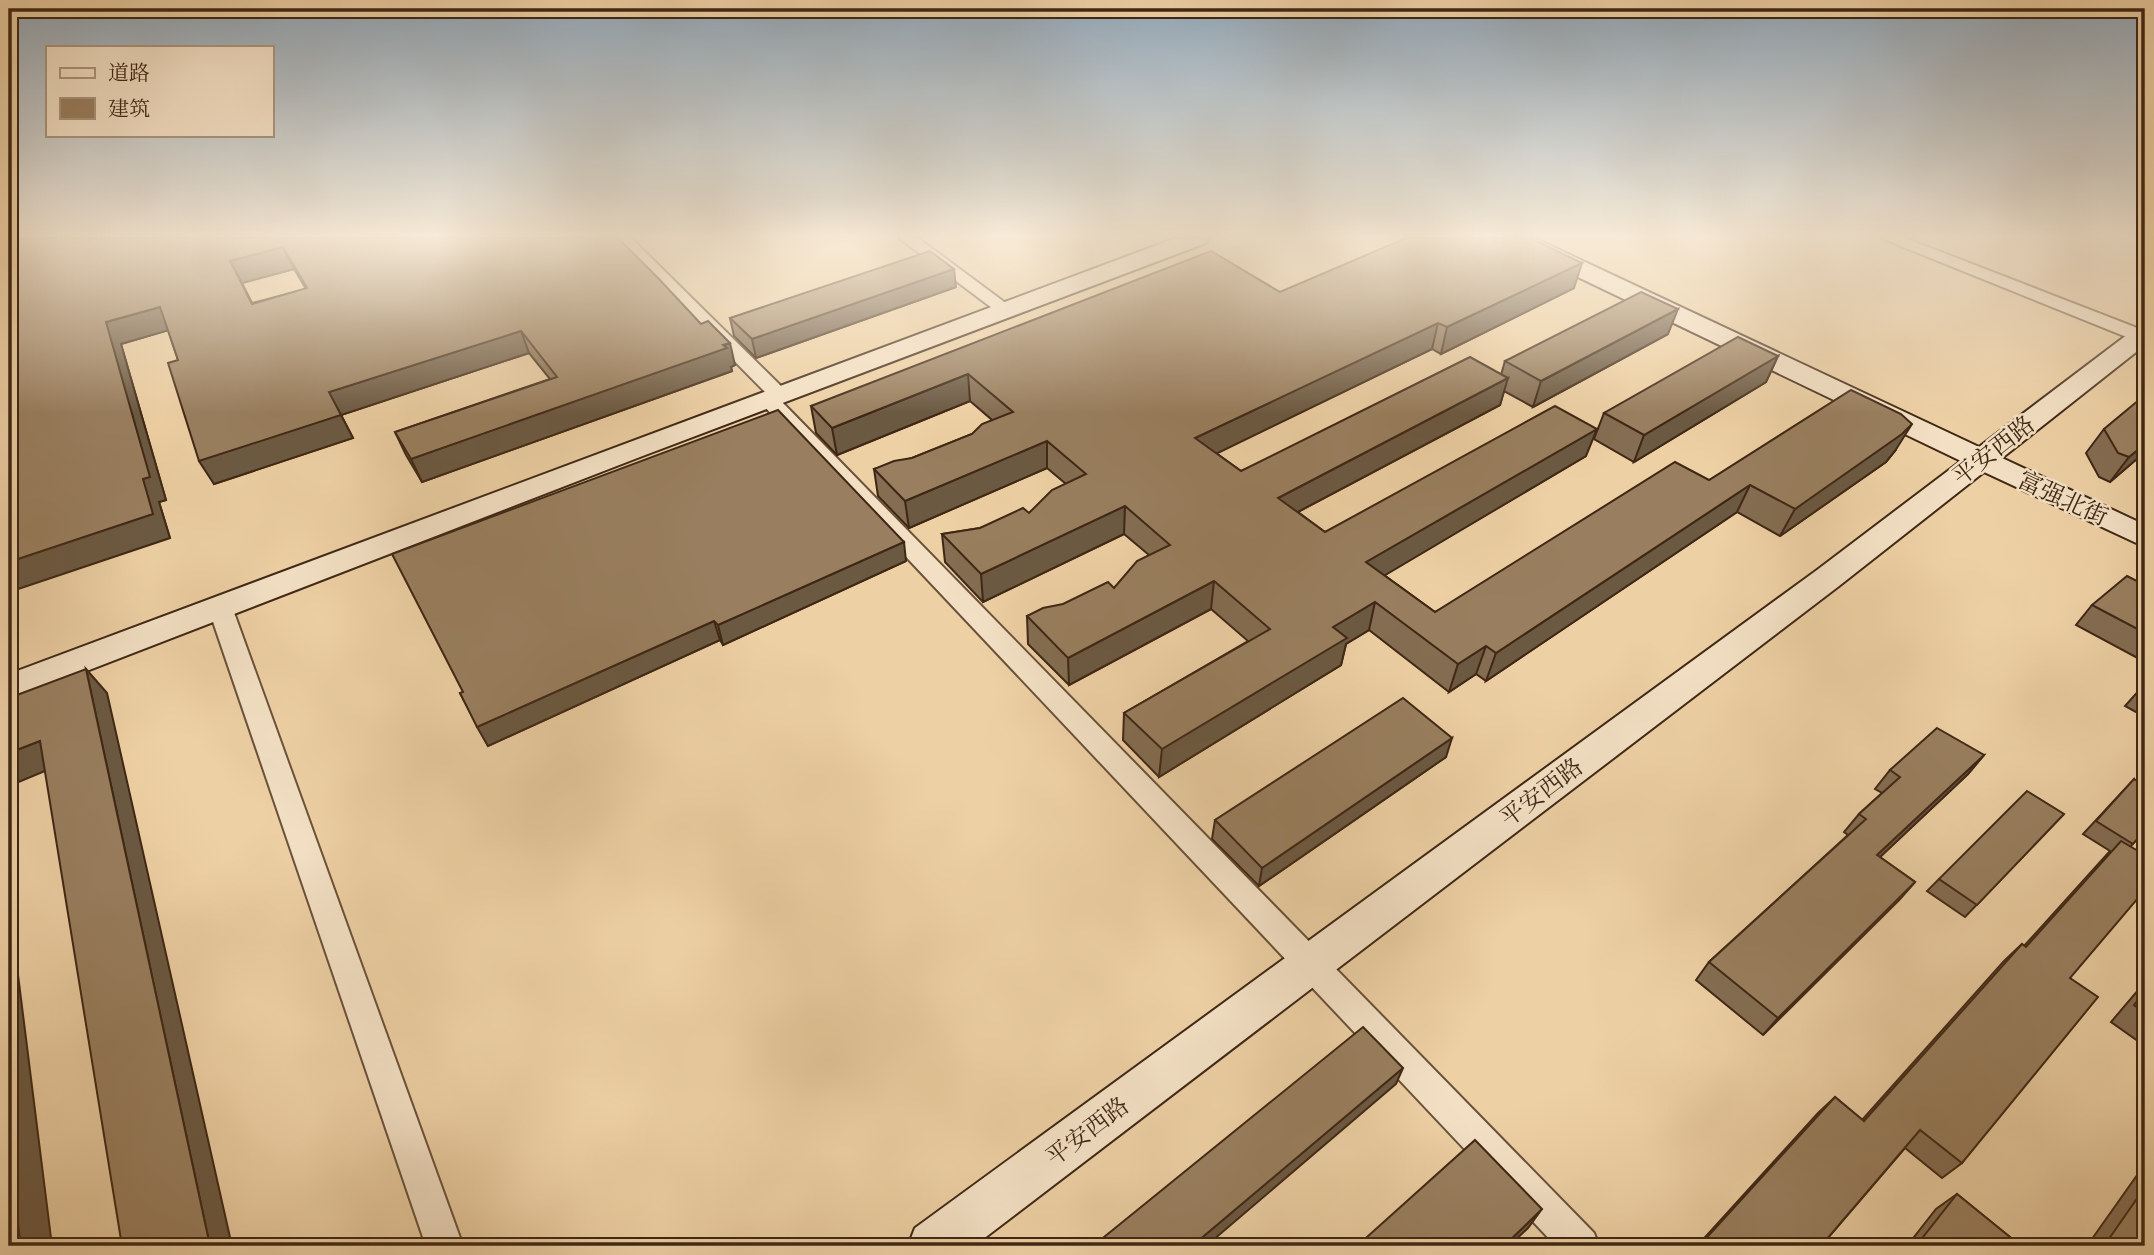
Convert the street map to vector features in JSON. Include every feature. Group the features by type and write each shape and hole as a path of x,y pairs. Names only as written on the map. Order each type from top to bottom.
{"street":[{"path":"677,297 1308,965 1581,1246"},
{"path":"987,297 1006,310"},
{"path":"9,688 1042,297"},
{"name":"富强北街","path":"1637,297 2145,537"},
{"path":"2041,297 2143,335"},
{"name":"平安西路","path":"933,1246 1828,578 2143,335"},
{"path":"220,607 445,1246"}],"building":[{"path":"9,297 248,297 252,304 278,297 675,297 701,324 708,321 730,343 723,345 727,348 411,459 395,432 557,377 521,331 329,392 341,415 199,461 168,363 178,360 160,307 106,322 150,477 143,479 153,514 9,562"},
{"path":"794,297 874,297 752,339 730,318"},
{"path":"1093,297 1511,297 1447,327 1438,323 1195,438 1241,471 1470,357 1508,378 1278,498 1325,532 1555,406 1597,429 1366,562 1435,612 1675,462 1709,480 1851,390 1901,414 1912,424 1902,434 1795,509 1750,485 1496,653 1486,646 1458,664 1375,602 1333,627 1347,638 1162,749 1124,713 1270,629 1214,581 1068,658 1027,616 1043,608 1063,604 1108,582 1114,588 1137,561 1170,545 1125,506 981,574 942,534 980,528 1023,508 1029,513 1052,490 1086,474 1047,441 905,501 874,469 894,461 912,458 972,434 982,424 1013,412 968,374 832,428 811,406"},
{"path":"1632,297 1651,297 1678,309 1541,381 1505,361"},
{"path":"1738,337 1778,356 1644,435 1604,413"},
{"path":"2145,395 2145,444 2129,457 2118,453 2104,429"},
{"path":"778,410 904,542 718,625 714,621 477,727 460,693 463,692 392,554"},
{"path":"2127,576 2145,585 2145,633 2092,605"},
{"path":"86,669 210,1246 122,1246 40,741 9,753 9,698"},
{"path":"1403,698 1452,738 1262,868 1215,820"},
{"path":"1937,728 1984,755 1877,855 1915,882 1778,1018 1709,962 1866,819 1859,814 1900,777 1890,770"},
{"path":"2134,779 2145,786 2145,830 2133,844 2096,821"},
{"path":"2027,791 2064,814 1977,905 1939,879"},
{"path":"2121,841 2145,855 2145,890 2070,978 2098,997 1962,1163 1920,1130 1821,1246 1699,1246 1835,1097 1864,1121 2022,944 2026,947"},
{"path":"2145,991 2145,1013 2134,1005"},
{"path":"1363,1027 1403,1068 1192,1246 1093,1246"},
{"path":"9,1137 20,1242 13,1246 9,1246"},
{"path":"1475,1140 1542,1209 1504,1246 1357,1246"},
{"path":"2145,1187 2145,1246 2104,1246"},
{"path":"1957,1194 2021,1246 1916,1246"}]}
